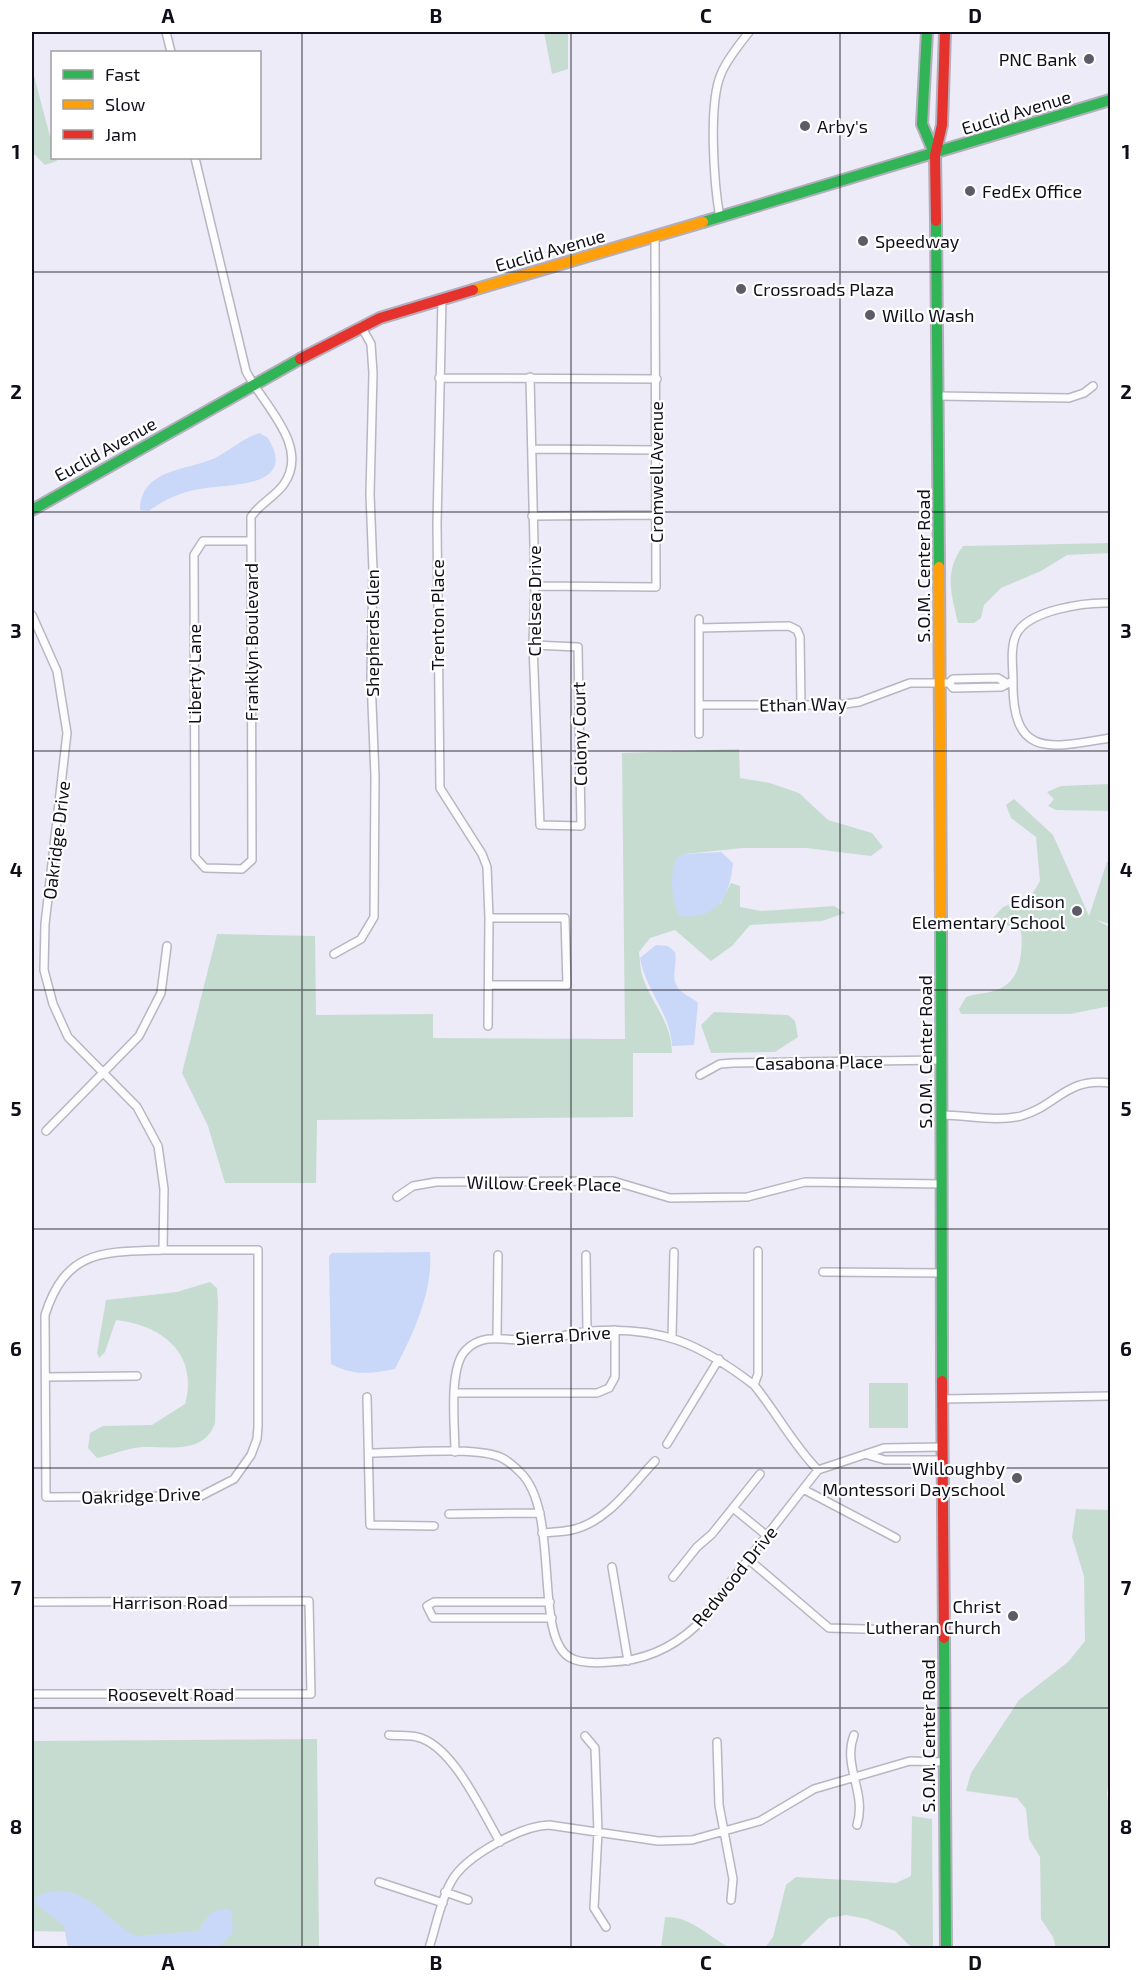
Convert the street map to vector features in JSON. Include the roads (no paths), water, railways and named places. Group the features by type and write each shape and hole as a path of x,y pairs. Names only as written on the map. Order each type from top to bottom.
{"main road":[{"name":"S.O.M. Center Road","path":"927,32 922,124 935,155"},
{"name":"S.O.M. Center Road","path":"945,32 942,125 935,155 944,683 942,1460 946,1948"},
{"name":"Euclid Avenue","path":"32,510 361,326 442,298 935,155 1110,100"}],"street":[{"path":"166,32 171,51"},
{"path":"720,218 716,187 715,96 720,74 749,32"},
{"name":"Franklyn Boulevard","path":"195,159 246,371 253,385 282,423 290,454 288,477 283,486 259,505 251,517 252,860 242,869 205,868 195,857"},
{"name":"Cromwell Avenue","path":"535,586 656,587 655,236"},
{"name":"Trenton Place","path":"442,298 437,524 440,788 482,854 487,867 490,985 488,1026"},
{"name":"Shepherds Glen","path":"334,954 361,939 374,917 371,679 374,579 370,508 373,374 371,344 361,326"},
{"name":"Chelsea Drive","path":"530,377 535,586 533,645 540,825"},
{"path":"439,378 657,379"},
{"path":"938,396 1069,398 1084,393 1093,386"},
{"path":"532,449 656,450"},
{"path":"532,516 656,515"},
{"name":"Liberty Lane","path":"195,857 194,555 203,542 251,541"},
{"path":"1110,603 1087,604 1063,609 1034,617 1020,627 1015,637 1009,682 1016,721 1024,735 1040,745 1110,738"},
{"name":"Oakridge Drive","path":"32,615 57,671 68,733 45,924 44,970 53,1004 68,1037 136,1107 158,1146 164,1189 164,1250"},
{"path":"699,619 699,734"},
{"path":"699,628 789,626 797,630 801,637 801,705"},
{"name":"Colony Court","path":"533,645 578,647 580,826 540,825"},
{"name":"Ethan Way","path":"699,705 801,705 859,702 910,683 944,683 953,679 998,678 1009,682"},
{"path":"489,918 565,918 567,985 490,985"},
{"path":"46,1131 139,1035 161,993 167,946"},
{"name":"Casabona Place","path":"700,1075 720,1064 733,1063 942,1060"},
{"path":"942,1115 1012,1118 1035,1111 1067,1089 1085,1084 1110,1083"},
{"name":"Willow Creek Place","path":"396,1197 413,1186 436,1182 613,1181 670,1198 747,1197 805,1182 942,1184"},
{"name":"Oakridge Drive","path":"164,1250 258,1250 257,1439 251,1455 234,1479 201,1496 46,1497 45,1316 53,1293 66,1273 81,1261 97,1254 164,1250"},
{"path":"754,1385 758,1374 758,1251"},
{"path":"672,1338 674,1252"},
{"path":"497,1338 498,1255"},
{"path":"586,1255 587,1331"},
{"path":"823,1272 942,1273"},
{"path":"455,1393 597,1393 609,1388 615,1377 615,1330"},
{"name":"Sierra Drive","path":"455,1452 457,1363 465,1350 479,1340 497,1338 534,1341 587,1331 642,1331 672,1338 719,1359 754,1385 778,1415 802,1454 818,1470"},
{"path":"667,1444 719,1359"},
{"path":"47,1377 137,1376"},
{"path":"942,1399 1110,1396"},
{"path":"367,1397 370,1525 434,1526"},
{"path":"818,1470 839,1461 868,1455 884,1448 942,1447"},
{"path":"370,1453 479,1453 501,1458 522,1473 534,1492 540,1513 550,1602 434,1602 427,1606 433,1618 552,1618"},
{"path":"868,1455 885,1460 942,1460"},
{"path":"542,1533 571,1530 603,1515 655,1461"},
{"name":"Redwood Drive","path":"550,1602 555,1639 570,1658 594,1663 628,1661 662,1651 683,1638 696,1626 818,1470"},
{"path":"673,1577 760,1474"},
{"path":"803,1489 896,1538"},
{"path":"733,1508 766,1535"},
{"path":"449,1514 540,1513"},
{"path":"748,1559 829,1629 900,1630"},
{"path":"612,1567 628,1661"},
{"name":"Harrison Road","path":"32,1602 309,1601 311,1694"},
{"name":"Roosevelt Road","path":"32,1694 311,1694"},
{"path":"389,1735 419,1737 438,1748 455,1766 500,1842"},
{"path":"854,1735 849,1748 862,1808 857,1824"},
{"path":"585,1736 595,1749 598,1832 594,1908 606,1927"},
{"path":"717,1742 723,1833 733,1879 731,1900"},
{"path":"429,1948 445,1893 458,1871 500,1842 534,1826 677,1842 723,1833 774,1814 814,1789 910,1761 944,1762"},
{"path":"379,1882 443,1903"},
{"path":"445,1893 468,1900"}],"water":[{"path":"260,433 268,438 275,456 274,468 267,476 240,484 186,492 166,500 149,511 140,510 142,496 148,486 157,479 167,473 215,458"},
{"path":"721,852 733,863 725,896 712,910 703,914 679,916 672,887 676,858 685,854"},
{"path":"656,945 668,946 675,952 675,983 682,992 698,1003 694,1045 672,1046 671,1034 663,1012 647,980 640,958"},
{"path":"430,1252 425,1297 415,1327 395,1369 362,1373 347,1371 331,1364 329,1256 332,1253"},
{"path":"66,1891 87,1900 136,1936 199,1931 211,1913 220,1909 231,1910 233,1932 224,1943 214,1948 68,1948 64,1926 35,1903 37,1896 48,1892"}],"place":[{"name":"PNC Bank","path":"1089,59"},
{"name":"Arby's","path":"805,126"},
{"name":"FedEx Office","path":"970,191"},
{"name":"Speedway","path":"863,241"},
{"name":"Crossroads Plaza","path":"741,289"},
{"name":"Willo Wash","path":"870,315"},
{"name":"Edison Elementary School","path":"1077,911"},
{"name":"Willoughby Montessori Dayschool","path":"1017,1478"},
{"name":"Christ Lutheran Church","path":"1013,1616"}]}
